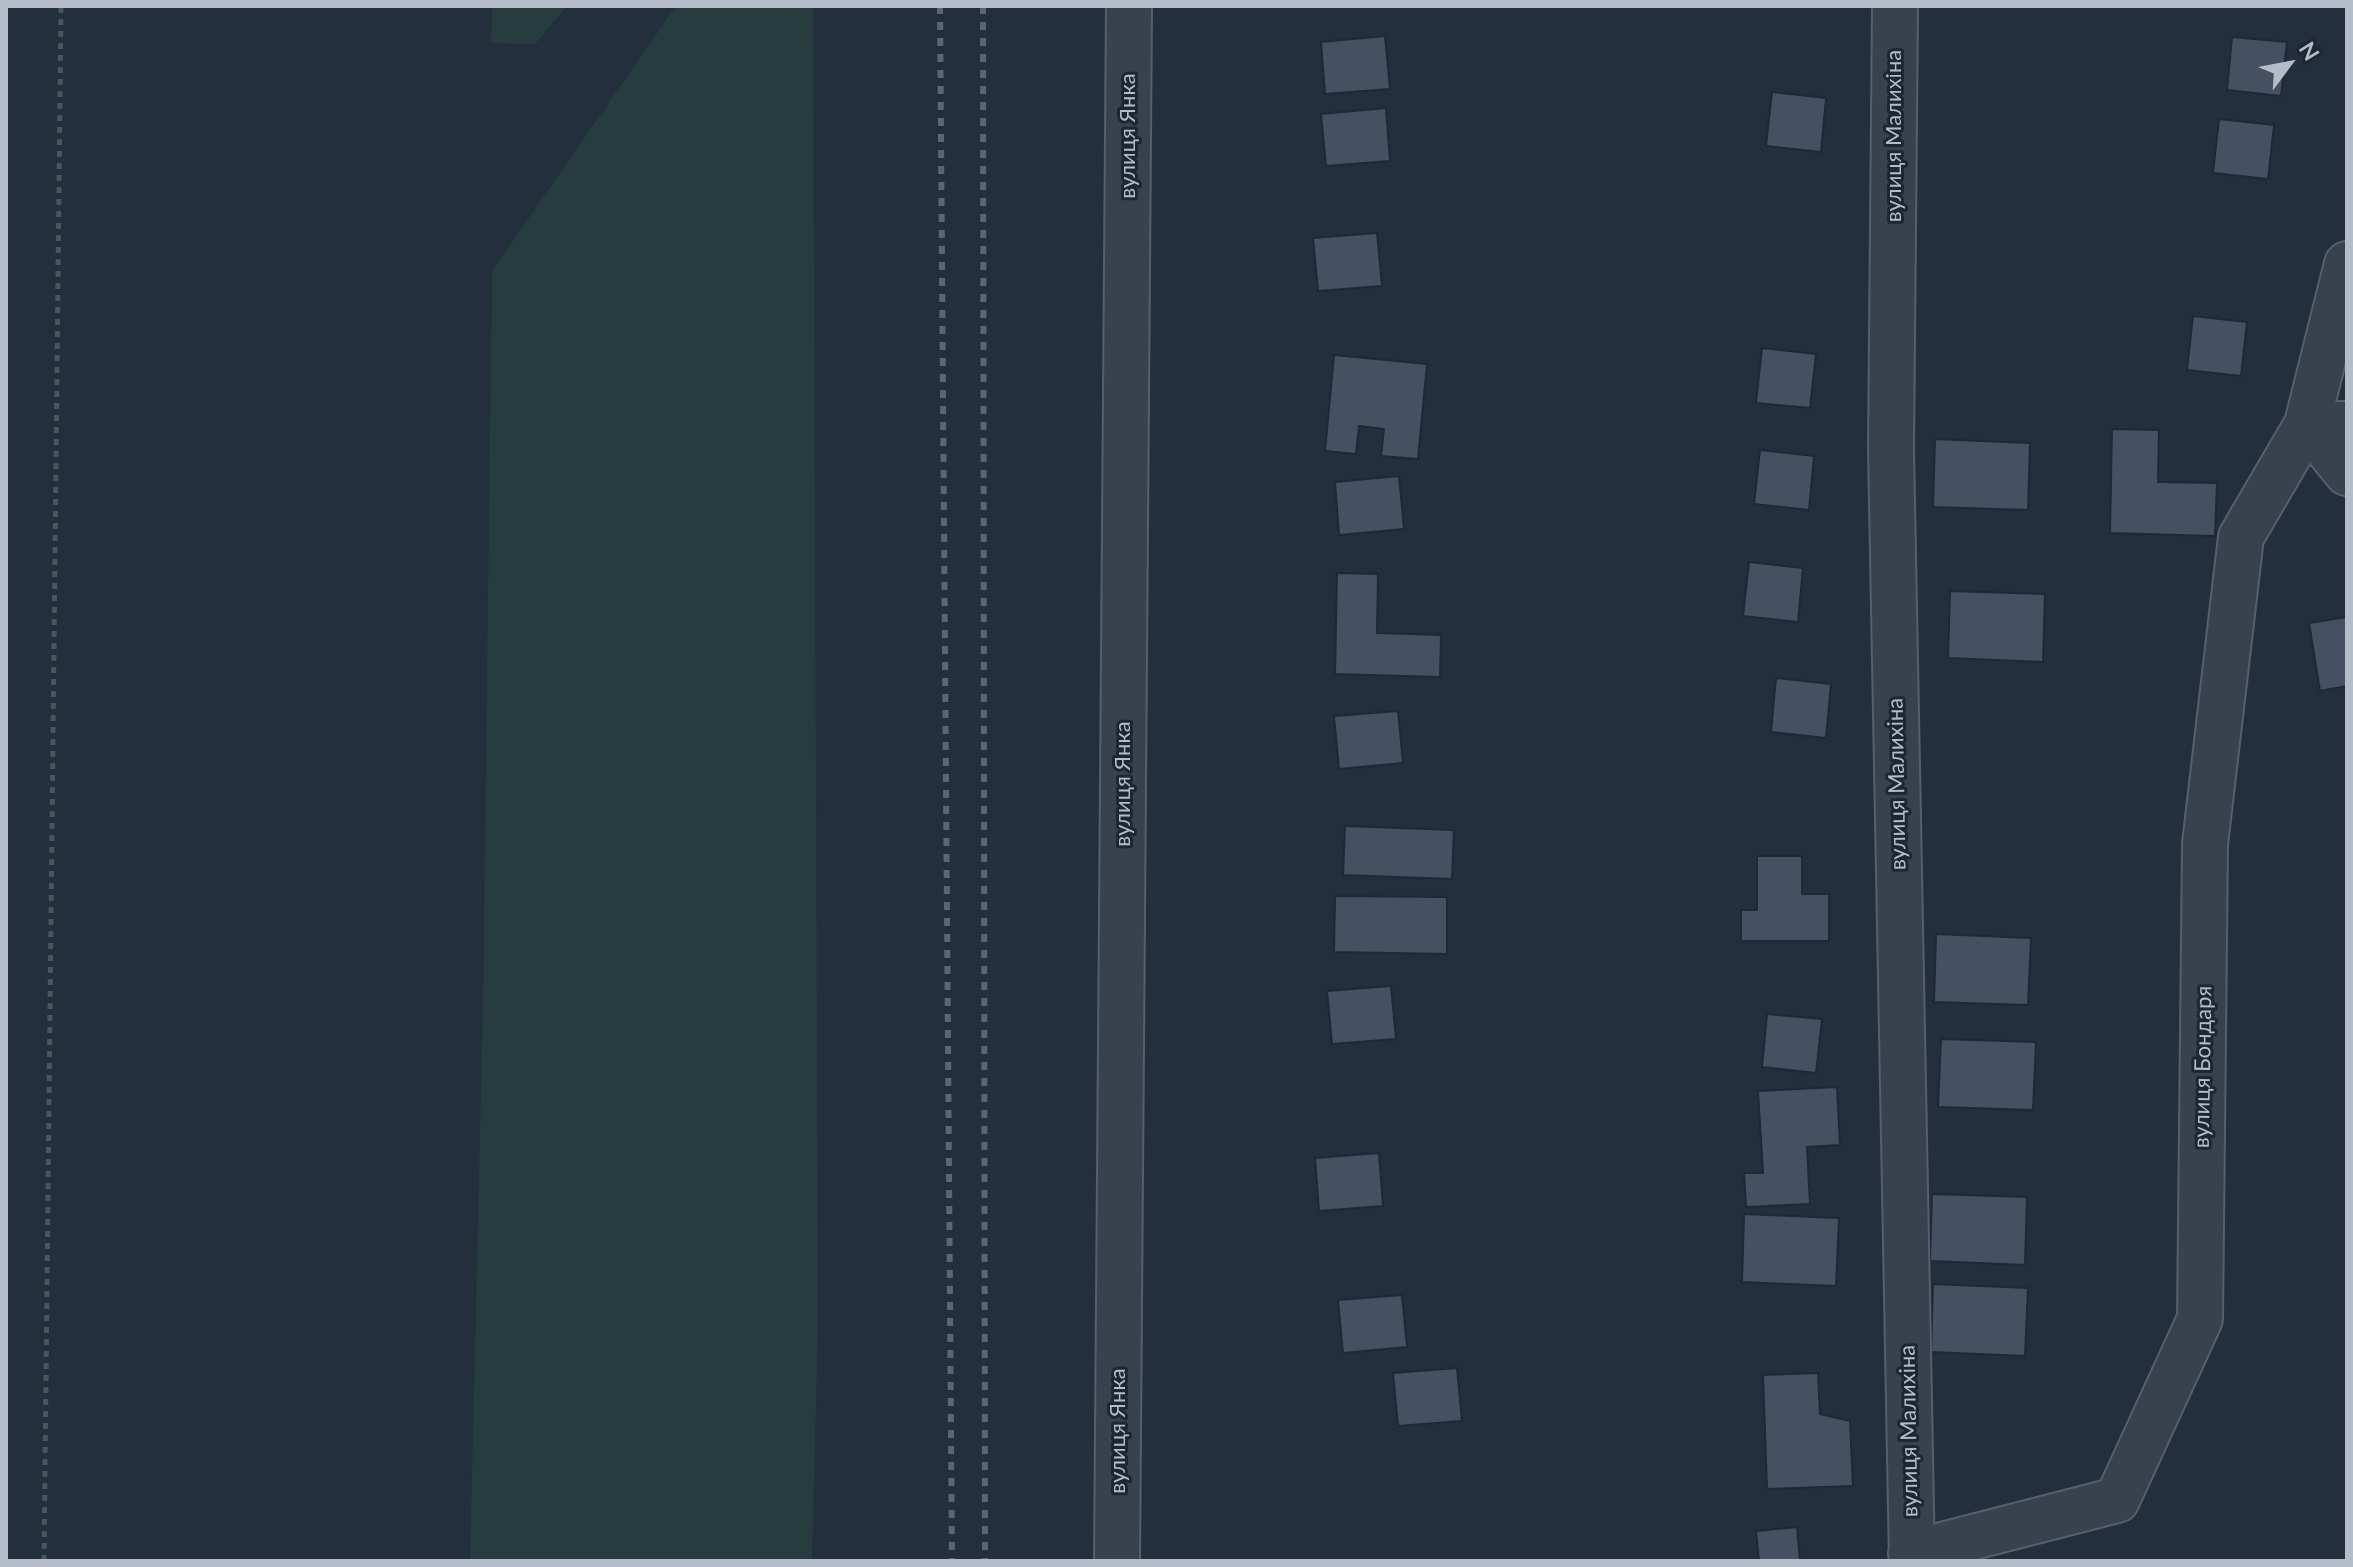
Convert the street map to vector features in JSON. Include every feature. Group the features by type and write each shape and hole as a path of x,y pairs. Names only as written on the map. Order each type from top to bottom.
{"street":[{"name":"вулиця Янка","path":"1117,1561 1129,6"},
{"name":"вулиця Малихіна","path":"1895,6 1891,449 1912,1557"},
{"name":"вулиця Бондаря","path":"1912,1557 2117,1500 2200,1319 2205,844 2241,537 2327,424 2347,264"},
{"path":"2327,424 2347,473"}],"path":[{"path":"44,1561 61,6"}],"green space":[{"path":"492,6 567,6 535,44 491,43"},
{"path":"676,6 813,6 818,1324 812,1561 470,1561 483,1005 492,271"}],"building":[{"path":"1385,36 1390,89 1325,94 1321,42"},
{"path":"2232,37 2287,42 2281,96 2227,90"},
{"path":"1772,92 1826,98 1821,152 1766,146"},
{"path":"1386,108 1390,161 1326,166 1321,114"},
{"path":"2219,119 2274,125 2268,179 2213,173"},
{"path":"1377,233 1382,286 1318,291 1313,238"},
{"path":"2193,316 2247,322 2241,376 2187,370"},
{"path":"1762,348 1816,354 1810,408 1756,403"},
{"path":"1334,355 1427,364 1418,459 1381,456 1384,429 1359,426 1356,454 1325,451"},
{"path":"2112,429 2159,430 2158,482 2217,483 2215,536 2110,533"},
{"path":"1935,439 2030,443 2028,510 1933,507"},
{"path":"1760,450 1814,456 1809,510 1754,504"},
{"path":"1399,476 1404,529 1339,535 1335,482"},
{"path":"1749,562 1803,568 1798,622 1743,616"},
{"path":"1337,573 1378,574 1377,633 1441,635 1440,677 1335,674"},
{"path":"1950,591 2045,594 2043,662 1948,658"},
{"path":"2347,617 2347,686 2320,691 2309,623"},
{"path":"1776,678 1831,684 1826,738 1771,732"},
{"path":"1398,711 1403,763 1339,769 1334,716"},
{"path":"1345,826 1454,830 1452,879 1343,875"},
{"path":"1757,856 1802,856 1802,894 1829,894 1829,941 1741,941 1741,910 1757,910"},
{"path":"1335,896 1447,897 1447,954 1334,952"},
{"path":"1936,934 2031,938 2028,1005 1934,1002"},
{"path":"1391,986 1396,1039 1332,1044 1327,991"},
{"path":"1767,1014 1822,1019 1816,1073 1762,1067"},
{"path":"1941,1039 2036,1042 2033,1110 1938,1107"},
{"path":"1837,1087 1840,1145 1807,1147 1810,1204 1746,1207 1744,1173 1763,1173 1758,1091"},
{"path":"1379,1153 1383,1206 1319,1211 1315,1158"},
{"path":"1932,1194 2027,1197 2025,1265 1930,1261"},
{"path":"1744,1214 1839,1218 1836,1286 1742,1282"},
{"path":"1933,1284 2028,1288 2025,1356 1931,1352"},
{"path":"1402,1295 1407,1347 1343,1353 1338,1300"},
{"path":"1457,1368 1462,1421 1398,1426 1393,1373"},
{"path":"1818,1373 1820,1414 1850,1421 1853,1486 1767,1489 1763,1375"},
{"path":"1797,1527 1800,1561 1759,1561 1756,1531"}],"railway":[{"path":"940,6 952,1561"},
{"path":"983,6 985,1561"}]}
